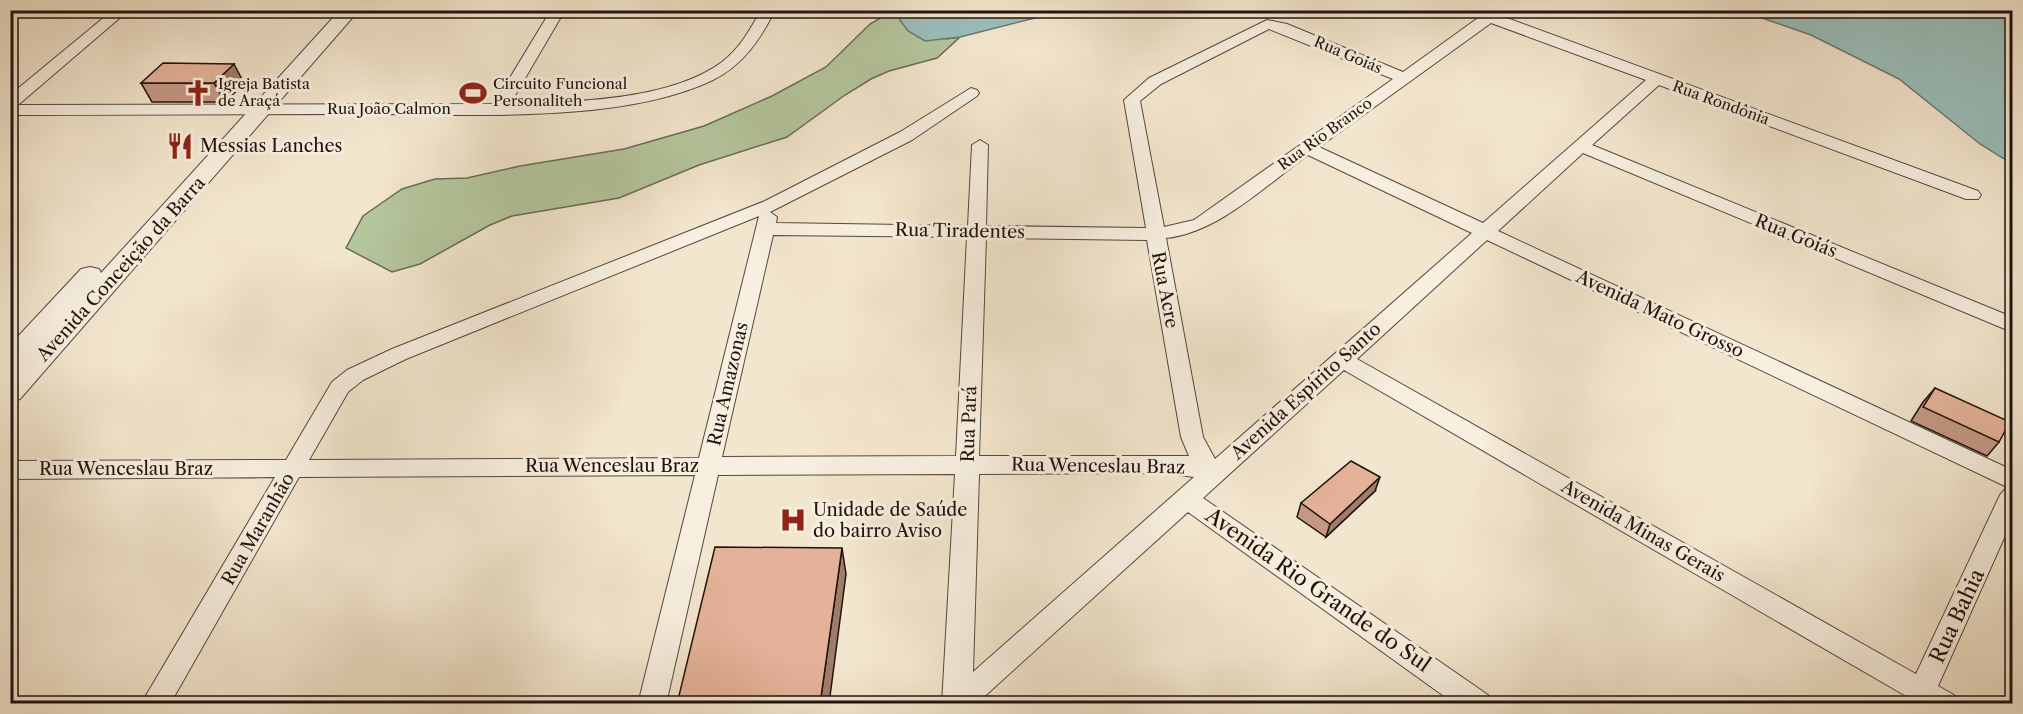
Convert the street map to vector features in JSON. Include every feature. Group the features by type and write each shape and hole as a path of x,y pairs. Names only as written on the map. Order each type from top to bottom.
{"street":[{"path":"10,104 122,10"},
{"name":"Avenida Conceição da Barra","path":"10,392 252,109 332,10"},
{"name":"Avenida Conceição da Barra","path":"10,362 350,10"},
{"path":"499,109 558,10"},
{"name":"Rua João Calmon","path":"10,110 499,109 631,98 665,91 705,78 731,63 752,43 768,10"},
{"name":"Rua Rondônia","path":"1470,10 1972,195"},
{"name":"Rua Rio Branco","path":"1154,234 1183,231 1202,224 1402,77 1489,17"},
{"name":"Rua Goiás","path":"1132,100 1155,81 1260,25 1282,27 1402,77"},
{"name":"Avenida Espírito Santo","path":"957,703 1656,79"},
{"name":"Rua Maranhão","path":"155,704 340,387 355,375 372,366 771,205 906,136 971,93"},
{"name":"Rua Acre","path":"1132,100 1154,234 1192,437 1199,454 1212,474"},
{"name":"Rua Pará","path":"957,703 980,145"},
{"name":"Rua Goiás","path":"1580,146 2013,326"},
{"name":"Avenida Mato Grosso","path":"1307,148 2013,480"},
{"name":"Rua Amazonas","path":"652,704 771,205"},
{"name":"Rua Tiradentes","path":"765,229 1154,234"},
{"name":"Avenida Minas Gerais","path":"1341,359 1927,699"},
{"name":"Rua Wenceslau Braz","path":"10,470 1163,464 1188,465 1212,474"},
{"name":"Rua Bahia","path":"1927,699 2013,495"},
{"name":"Avenida Rio Grande do Sul","path":"1186,498 1479,704"}],"green space":[{"path":"892,11 901,11 900,20 946,39 960,37 937,58 889,71 871,79 787,137 699,165 619,198 512,216 490,225 420,264 392,272 346,248 363,216 402,189 435,179 467,178 520,166 624,149 704,126 772,96 826,67 870,24"}],"water":[{"path":"901,10 1133,11 1051,14 960,37 925,41 908,31 900,20"},
{"path":"1742,11 2012,11 2012,164 1980,144 1899,79 1811,35"}],"building":[{"path":"163,63 234,64 214,83 141,83"},
{"path":"1935,388 2010,422 1999,442 1923,407"},
{"path":"1351,461 1380,477 1330,524 1301,503"},
{"path":"715,547 842,548 820,704 677,704"}],"place":[{"name":"Igreja Batista de Araçá","path":"198,93"},
{"name":"Circuito Funcional Personaliteh","path":"473,93"},
{"name":"Messias Lanches","path":"180,146"},
{"name":"Unidade de Saúde do bairro Aviso","path":"793,520"}]}
